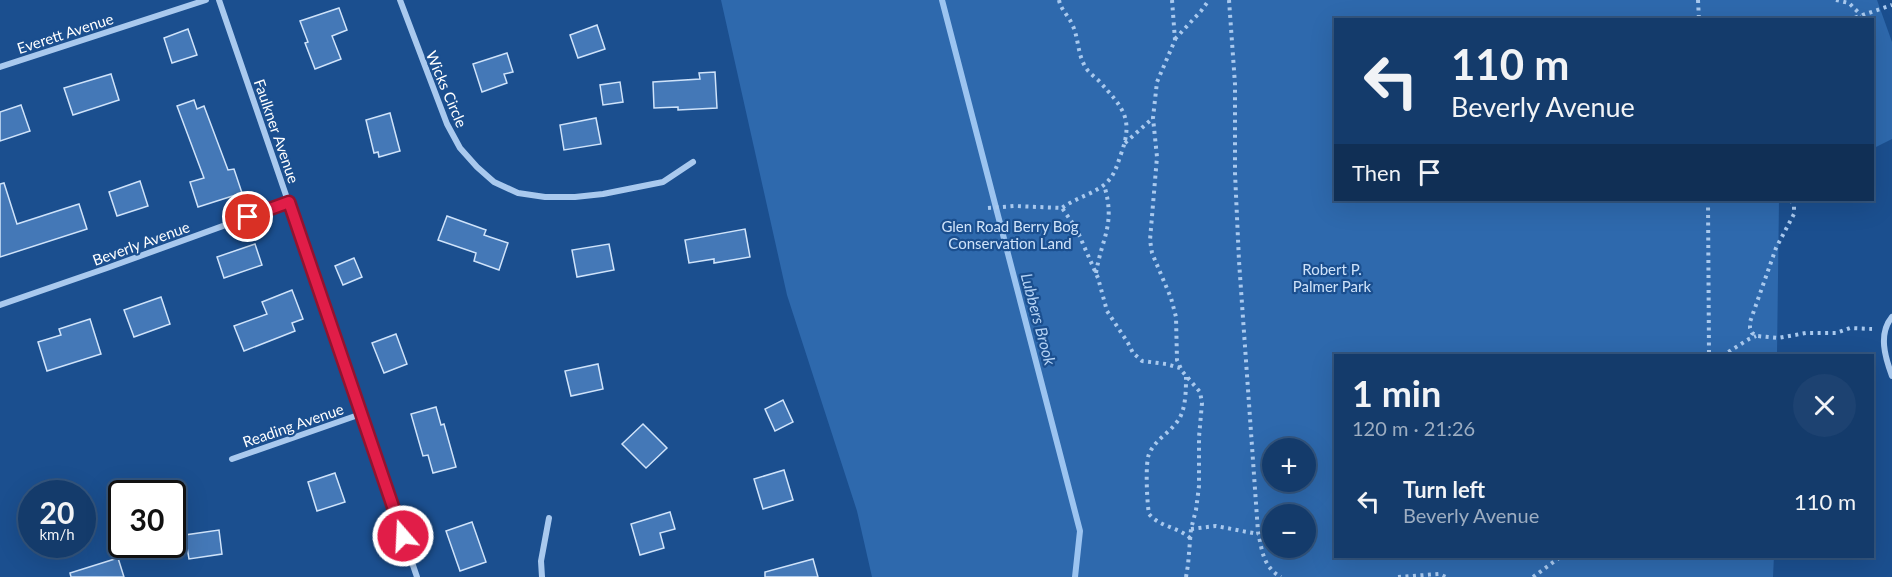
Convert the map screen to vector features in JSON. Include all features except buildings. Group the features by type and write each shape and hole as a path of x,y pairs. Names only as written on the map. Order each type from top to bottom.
{"street":[{"name":"Everett Avenue","path":"0,67 206,0"},
{"name":"Faulkner Avenue","path":"219,0 417,577"},
{"name":"Wicks Circle","path":"400,0 447,124 460,148 494,182 518,193 545,197 575,197 663,182 693,162"},
{"name":"Beverly Avenue","path":"0,305 289,202"},
{"path":"1890,319 1884,334 1885,353 1892,376"},
{"name":"Reading Avenue","path":"232,459 361,414"},
{"path":"542,577 541,561 549,519"}],"path":[{"path":"988,208 1062,208 1104,185 1113,176 1125,143 1128,128 1127,117 1108,91 1087,70 1078,51 1071,21 1065,15 1059,0"},
{"path":"1172,0 1175,40"},
{"path":"1186,577 1191,529 1199,486 1199,436 1202,403 1200,392 1186,376 1177,360 1176,317 1171,298 1152,253 1150,240 1157,156 1153,118 1157,82 1175,40 1209,0"},
{"path":"1229,0 1234,84 1234,173 1252,468 1258,534 1264,560 1273,573 1281,577"},
{"path":"1698,0 1699,18"},
{"path":"1836,0 1849,3 1861,15"},
{"path":"1853,18 1892,5"},
{"path":"1125,143 1153,118"},
{"path":"1096,273 1099,254 1104,245 1109,224 1110,209 1104,185"},
{"path":"1708,201 1709,354"},
{"path":"1757,336 1752,333 1750,322 1769,265 1794,214 1792,201"},
{"path":"1062,208 1076,228 1096,273 1107,311 1133,353 1142,361 1181,368"},
{"path":"1725,354 1757,336 1778,338 1806,333 1836,333 1850,328 1874,329 1884,334"},
{"path":"1186,376 1186,391 1180,418 1154,445 1148,457 1147,466 1149,514 1159,522 1190,538"},
{"path":"1191,529 1216,526 1258,534"},
{"path":"1533,577 1559,558"},
{"path":"1398,577 1439,574 1446,577"}],"green space":[{"name":"Glen Road Berry Bog Conservation Land","path":"721,0 1877,0 1892,42 1892,139 1874,148 1874,18 1334,18 1334,201 1779,201 1777,354 1334,354 1334,558 1774,558 1773,577 872,577 857,511 787,295"}],"waterway":[{"name":"Lubbers Brook","path":"942,0 1080,531 1075,577"}],"route":[{"path":"248,217 289,202 403,536"}],"park label":[{"name":"Robert P. Palmer Park","path":"1332,278"}]}
